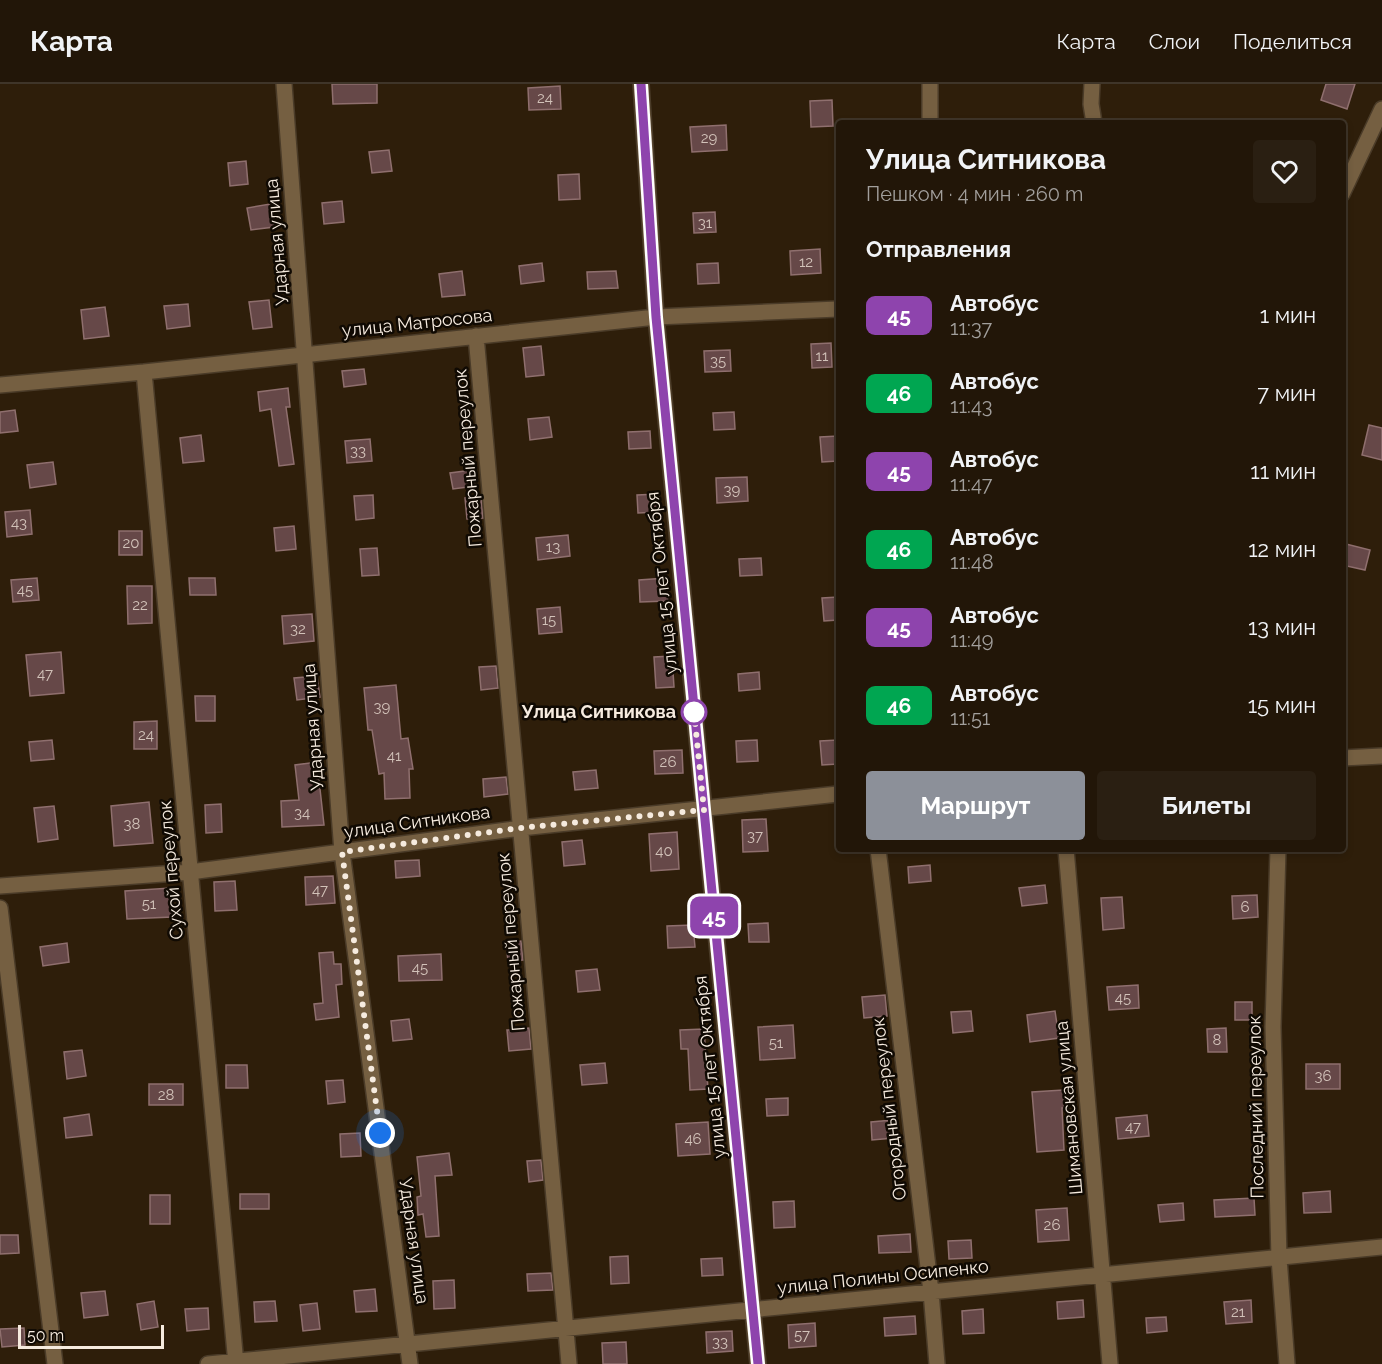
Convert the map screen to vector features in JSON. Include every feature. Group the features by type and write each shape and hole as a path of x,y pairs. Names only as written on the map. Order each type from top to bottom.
{"street":[{"name":"Ударная улица","path":"284,84 342,852 410,1364"},
{"name":"улица 15 лет Октября","path":"641,84 656,317 758,1364"},
{"path":"930,84 930,120"},
{"path":"1092,84 1091,104 1094,120"},
{"path":"1346,186 1382,109"},
{"name":"улица Матросова","path":"0,386 656,317 836,309"},
{"name":"Пожарный переулок","path":"476,336 569,1364"},
{"name":"Сухой переулок","path":"144,372 236,1363"},
{"path":"1346,758 1382,756"},
{"name":"улица Ситникова","path":"0,886 190,872 520,828 836,794"},
{"name":"Огородный переулок","path":"878,852 931,1292 937,1364"},
{"name":"Шимановская улица","path":"1066,852 1110,1364"},
{"name":"Последний переулок","path":"1278,852 1273,1027 1279,1258 1287,1364"},
{"path":"0,908 55,1364"},
{"name":"улица Полины Осипенко","path":"208,1364 1382,1247"}],"building":[{"path":"332,84 377,84 377,103 333,104"},
{"path":"1326,84 1355,84 1347,109 1321,100"},
{"path":"560,86 561,109 529,110 528,88"},
{"path":"832,100 833,126 811,127 810,101"},
{"path":"726,125 727,150 692,152 690,127"},
{"path":"389,150 392,171 372,173 369,152"},
{"path":"246,161 248,184 230,186 228,163"},
{"path":"579,174 580,199 559,200 558,175"},
{"path":"342,201 344,222 324,224 322,203"},
{"path":"270,204 274,227 251,230 247,208"},
{"path":"715,212 716,232 694,233 693,213"},
{"path":"820,249 821,273 791,275 790,251"},
{"path":"542,263 544,281 521,284 519,266"},
{"path":"718,263 719,283 698,284 697,264"},
{"path":"462,271 465,295 442,297 439,274"},
{"path":"616,271 618,288 588,289 587,272"},
{"path":"269,300 272,327 253,329 249,302"},
{"path":"188,304 190,326 167,329 164,306"},
{"path":"105,307 109,336 84,339 81,310"},
{"path":"831,343 832,367 812,368 811,344"},
{"path":"541,346 544,375 526,377 523,348"},
{"path":"730,350 731,371 705,372 704,351"},
{"path":"364,369 366,384 344,387 342,371"},
{"path":"288,388 290,407 286,407 294,464 279,466 271,409 260,411 258,392"},
{"path":"15,410 18,431 0,433 0,412"},
{"path":"734,412 735,429 714,430 713,413"},
{"path":"549,417 552,437 530,440 528,419"},
{"path":"1369,425 1382,428 1382,460 1362,455"},
{"path":"650,431 651,448 629,449 628,432"},
{"path":"201,435 204,461 183,463 180,438"},
{"path":"836,436 836,461 822,462 820,437"},
{"path":"370,439 372,461 347,463 345,441"},
{"path":"53,462 56,484 30,488 27,465"},
{"path":"472,470 475,486 453,489 450,473"},
{"path":"747,477 748,501 717,503 716,478"},
{"path":"659,494 659,512 638,513 637,495"},
{"path":"373,495 374,518 356,520 354,496"},
{"path":"481,496 483,518 467,519 465,498"},
{"path":"30,510 32,534 7,537 5,512"},
{"path":"294,526 296,549 276,551 274,528"},
{"path":"119,531 142,531 142,555 119,555"},
{"path":"568,535 570,556 538,560 536,538"},
{"path":"1346,544 1370,550 1365,570 1346,566"},
{"path":"377,548 379,575 362,576 360,549"},
{"path":"761,558 762,575 740,576 739,559"},
{"path":"37,578 39,600 13,602 11,580"},
{"path":"189,578 215,578 216,595 190,595"},
{"path":"666,578 668,601 640,602 639,580"},
{"path":"127,586 152,586 152,623 128,624"},
{"path":"836,597 836,620 824,621 822,598"},
{"path":"560,607 562,632 539,634 537,609"},
{"path":"312,614 314,641 284,644 282,616"},
{"path":"61,652 64,693 30,696 26,655"},
{"path":"672,656 674,687 656,688 654,657"},
{"path":"496,666 498,688 481,690 479,667"},
{"path":"759,672 760,689 739,691 738,674"},
{"path":"317,676 320,697 297,700 294,678"},
{"path":"396,685 401,739 408,738 413,769 409,769 410,798 385,799 384,773 379,774 372,730 368,730 364,688"},
{"path":"195,696 215,696 215,721 196,721"},
{"path":"157,721 157,749 134,749 134,722"},
{"path":"52,740 54,759 31,761 29,742"},
{"path":"757,740 758,761 737,762 736,741"},
{"path":"836,740 836,764 822,765 820,741"},
{"path":"682,750 683,773 655,774 654,751"},
{"path":"317,762 324,825 282,827 281,801 299,800 295,765"},
{"path":"596,770 598,788 575,790 573,772"},
{"path":"506,777 508,794 484,797 483,779"},
{"path":"149,802 153,843 114,846 111,806"},
{"path":"221,804 222,832 206,833 205,805"},
{"path":"54,806 58,839 38,842 34,808"},
{"path":"766,819 768,851 743,852 742,820"},
{"path":"677,832 679,869 651,871 649,834"},
{"path":"582,840 585,864 564,866 562,842"},
{"path":"419,860 420,876 396,878 395,861"},
{"path":"930,865 931,881 909,883 908,867"},
{"path":"333,876 335,903 306,905 305,877"},
{"path":"235,881 237,910 215,911 214,882"},
{"path":"1045,885 1047,903 1022,906 1019,888"},
{"path":"171,888 172,917 127,919 125,891"},
{"path":"1257,895 1258,917 1233,919 1232,896"},
{"path":"1122,897 1124,928 1103,930 1101,898"},
{"path":"768,923 769,942 749,942 748,924"},
{"path":"693,925 695,947 668,948 667,926"},
{"path":"521,941 523,960 508,961 506,943"},
{"path":"67,943 69,962 43,966 40,947"},
{"path":"333,952 334,964 341,964 342,984 336,985 339,1017 316,1020 314,1004 323,1003 319,953"},
{"path":"441,954 442,980 399,981 398,956"},
{"path":"597,969 600,990 578,992 576,971"},
{"path":"1138,985 1139,1008 1109,1010 1107,987"},
{"path":"885,995 887,1016 864,1018 862,997"},
{"path":"1235,1002 1252,1002 1252,1020 1235,1020"},
{"path":"971,1011 973,1031 953,1033 951,1012"},
{"path":"1055,1011 1059,1038 1030,1042 1027,1015"},
{"path":"409,1019 412,1039 393,1041 391,1021"},
{"path":"793,1025 795,1058 760,1060 758,1027"},
{"path":"529,1028 531,1049 509,1051 507,1030"},
{"path":"1226,1028 1227,1052 1208,1052 1207,1029"},
{"path":"704,1029 708,1089 690,1090 688,1049 681,1049 680,1030"},
{"path":"82,1050 86,1076 67,1079 64,1052"},
{"path":"605,1063 607,1083 582,1085 580,1065"},
{"path":"1306,1064 1340,1064 1340,1089 1306,1089"},
{"path":"226,1065 247,1065 248,1088 226,1088"},
{"path":"343,1080 345,1102 328,1104 326,1081"},
{"path":"149,1084 183,1084 183,1105 149,1105"},
{"path":"1063,1090 1064,1150 1037,1152 1032,1092"},
{"path":"788,1098 788,1115 767,1116 766,1099"},
{"path":"89,1114 92,1135 66,1138 64,1118"},
{"path":"1147,1115 1149,1136 1118,1139 1116,1118"},
{"path":"892,1120 894,1138 872,1140 871,1122"},
{"path":"708,1122 710,1154 678,1156 676,1124"},
{"path":"360,1133 361,1156 341,1157 340,1134"},
{"path":"449,1153 452,1175 435,1176 439,1236 426,1237 423,1214 418,1215 417,1197 421,1196 417,1157"},
{"path":"541,1160 543,1180 529,1182 527,1161"},
{"path":"1330,1191 1331,1212 1304,1213 1303,1193"},
{"path":"240,1194 269,1194 269,1209 240,1209"},
{"path":"150,1195 170,1195 170,1224 150,1224"},
{"path":"1254,1198 1255,1215 1215,1217 1214,1200"},
{"path":"794,1201 795,1227 774,1228 773,1202"},
{"path":"1183,1203 1184,1220 1160,1222 1158,1205"},
{"path":"1067,1208 1069,1240 1038,1242 1036,1210"},
{"path":"910,1234 911,1252 879,1253 878,1236"},
{"path":"0,1235 18,1235 19,1253 0,1254"},
{"path":"971,1240 972,1258 949,1259 948,1241"},
{"path":"628,1256 629,1283 611,1284 610,1257"},
{"path":"722,1258 723,1275 702,1276 701,1259"},
{"path":"551,1273 553,1290 528,1291 527,1274"},
{"path":"454,1280 455,1308 434,1309 433,1281"},
{"path":"375,1289 377,1311 356,1312 354,1291"},
{"path":"105,1291 108,1315 84,1318 81,1293"},
{"path":"1083,1300 1084,1317 1058,1319 1057,1302"},
{"path":"1251,1300 1252,1322 1226,1324 1224,1302"},
{"path":"154,1301 158,1327 141,1330 137,1304"},
{"path":"275,1301 277,1321 255,1322 254,1302"},
{"path":"317,1303 320,1329 303,1331 300,1305"},
{"path":"208,1308 209,1329 187,1331 185,1309"},
{"path":"983,1309 984,1333 963,1334 962,1311"},
{"path":"915,1316 916,1334 885,1336 884,1318"},
{"path":"1166,1317 1167,1331 1147,1333 1146,1318"},
{"path":"815,1323 816,1346 789,1348 788,1325"},
{"path":"24,1328 25,1345 2,1347 0,1329"},
{"path":"732,1331 733,1351 707,1353 706,1332"},
{"path":"626,1342 627,1364 603,1364 602,1343"}],"bus line":[{"name":"45","path":"641,84 656,317 758,1364"}],"place":[{"name":"Улица Ситникова","path":"694,712"}],"route":[{"path":"380,1133 342,852 520,828 704,810 694,712"}]}
